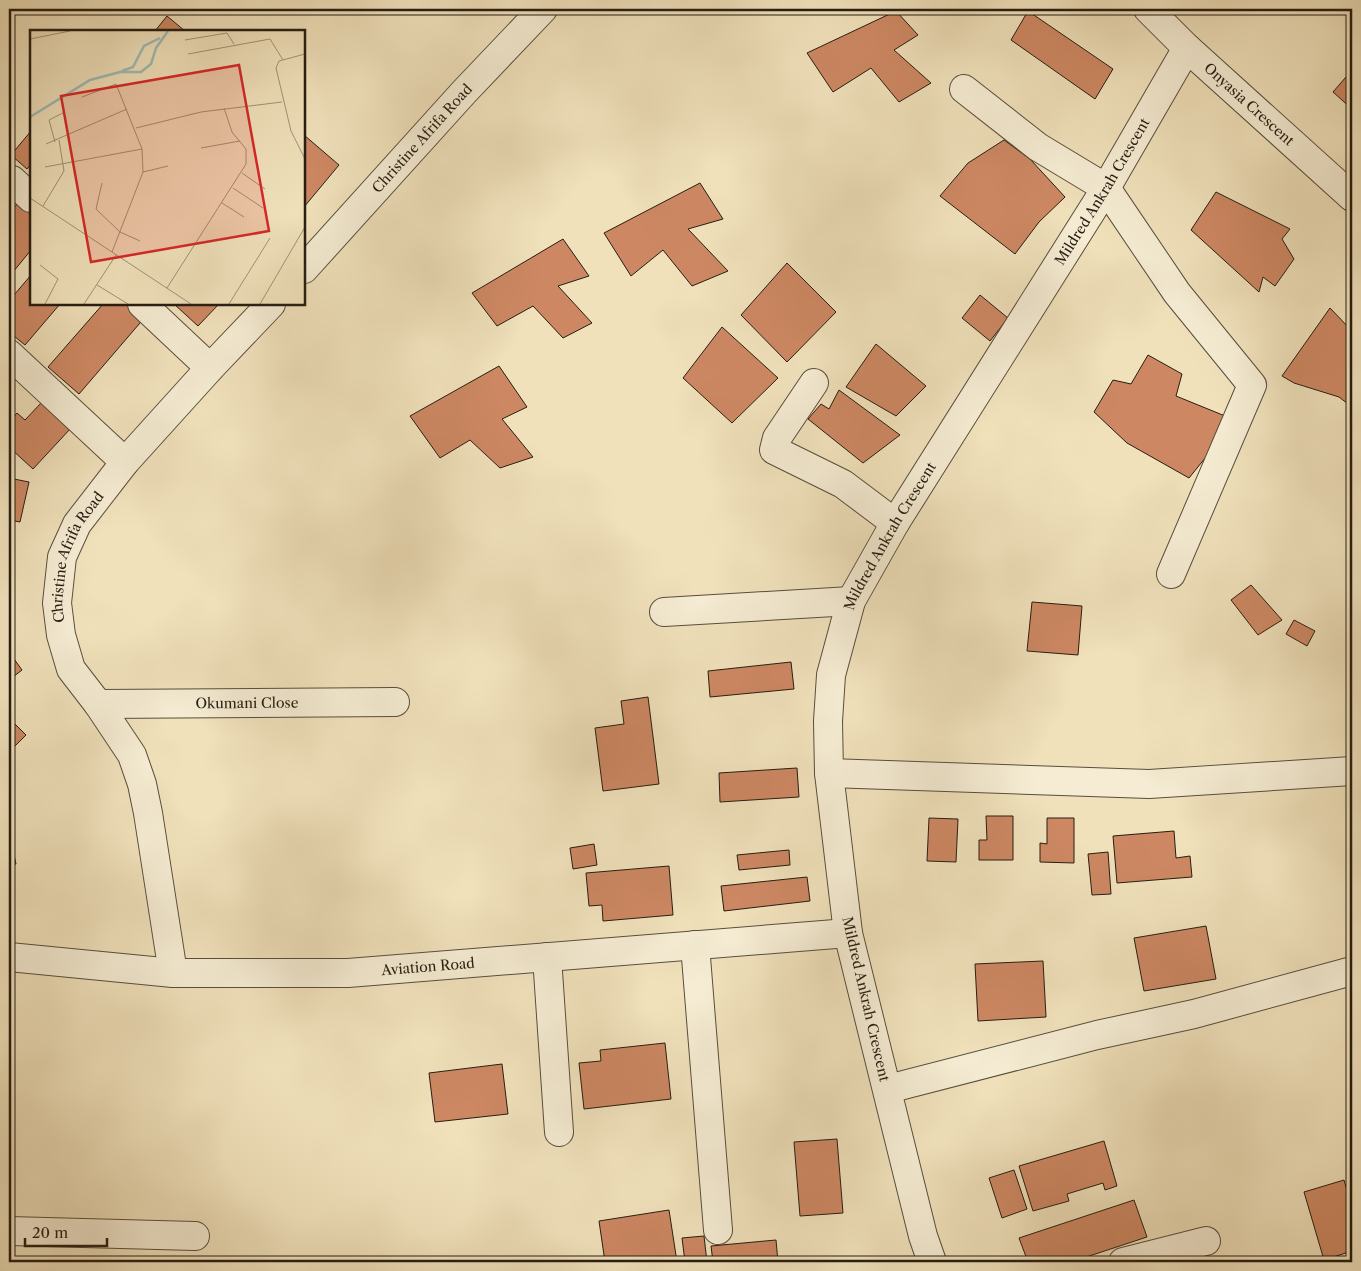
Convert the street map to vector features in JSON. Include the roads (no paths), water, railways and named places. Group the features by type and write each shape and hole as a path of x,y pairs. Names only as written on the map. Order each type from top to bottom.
{"street":[{"name":"Christine Afrifa Road","path":"305,267 542,9"},
{"name":"Onyasia Crescent","path":"1163,14 1187,48 1352,197"},
{"name":"Mildred Ankrah Crescent","path":"932,1262 848,933 828,773 828,721 831,675 851,601 895,523 1106,188 1187,48"},
{"path":"964,89 1038,147 1106,188 1177,293 1252,385 1171,574"},
{"path":"143,305 210,368"},
{"name":"Christine Afrifa Road","path":"173,973 142,784 132,755 98,704 71,669 61,635 57,603 62,557 77,524 125,462 270,305"},
{"path":"9,354 125,462"},
{"path":"814,383 777,438 774,450 843,484 895,523"},
{"path":"664,612 851,601"},
{"name":"Okumani Close","path":"98,704 395,702"},
{"path":"828,773 1149,784 1352,771"},
{"name":"Aviation Road","path":"9,957 173,973 348,973 848,933"},
{"path":"695,945 718,1230"},
{"path":"547,957 559,1132"},
{"name":"Mildred Ankrah Crescent","path":"888,1089 1097,1035 1194,1014 1352,971"},
{"path":"9,1232 195,1236"},
{"path":"1123,1262 1206,1241"}]}
